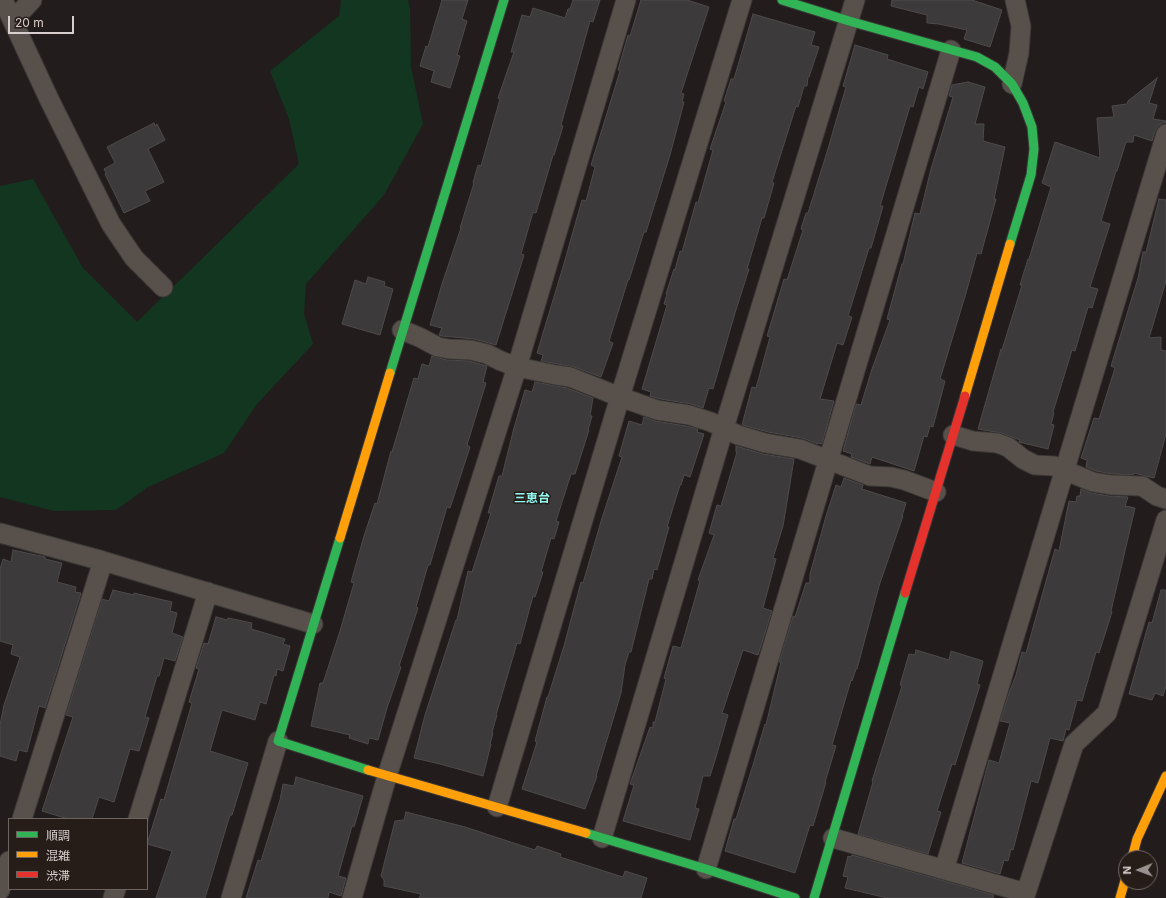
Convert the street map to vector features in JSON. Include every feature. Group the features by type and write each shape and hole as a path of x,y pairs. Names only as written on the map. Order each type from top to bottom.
{"street":[{"path":"3,0 49,99 111,224 134,258 163,287"},
{"path":"13,20 32,0"},
{"path":"231,898 402,330 504,0"},
{"path":"355,897 387,776 517,367 626,0"},
{"path":"497,807 620,397 742,0"},
{"path":"782,0 849,21 977,57 995,67 1012,84 1023,103 1032,126 1034,149 1031,175 814,898"},
{"path":"602,838 724,428 855,0"},
{"path":"1012,84 1019,53 1021,26 1015,0"},
{"path":"706,869 951,50"},
{"path":"944,870 1166,134"},
{"path":"402,330 438,347 471,350 487,354 517,367 570,377 658,410 689,415 738,435 765,443 800,449 870,476 891,477 904,480 936,492"},
{"path":"953,436 974,441 997,442 1035,465 1054,466 1093,482 1111,485 1142,486 1157,496 1166,499"},
{"path":"833,838 1026,893 1074,744 1107,713 1166,520"},
{"path":"0,534 103,561 313,624"},
{"path":"22,818 103,561"},
{"path":"138,818 208,592"},
{"path":"278,741 387,776 706,869 794,898"},
{"path":"1134,850 1137,839 1166,776"},
{"path":"0,890 8,864"}],"green space":[{"path":"341,0 408,0 410,9 411,67 423,124 384,195 306,284 304,314 313,344 257,404 224,453 148,487 116,510 54,511 0,497 0,186 33,179 83,268 137,322 299,164 289,119 270,71 339,16"}],"building":[{"path":"442,0 468,0 462,19 467,21 457,55 460,56 450,88 431,82 434,71 420,66 426,46 428,47"},
{"path":"573,0 600,0 593,22 590,21 561,125 563,126 536,213 533,212 521,254 524,255 496,345 474,339 439,335 442,328 430,325 461,228 478,165 481,166 500,99 498,98 514,52 511,52 522,15 530,17 533,8 565,18"},
{"path":"641,0 687,0 709,7 681,93 684,94 682,102 684,102 670,155 609,341 613,343 601,377 574,367 541,361 543,355 537,353 582,200 586,201 595,167 591,165 620,71 618,70 628,35 630,36"},
{"path":"892,0 972,0 1002,10 990,47 964,39 967,30 927,23 927,15 891,6"},
{"path":"753,14 815,32 811,45 819,47 808,77 807,86 804,86 798,107 796,106 772,182 774,183 764,218 762,218 747,269 749,269 713,389 709,388 703,408 691,404 650,396 651,392 642,389 667,305 664,304 666,294 680,251 682,252 696,202 698,203 713,150 710,149 726,102 724,101 731,79 734,79"},
{"path":"855,45 888,55 887,59 928,72 923,89 919,87 913,107 910,106 880,206 883,206 871,248 869,248 848,316 852,317 843,345 837,343 820,399 834,401 822,444 818,444 802,438 768,432 742,425 752,387 756,388 770,337 767,336 784,279 787,280 803,230 801,229 806,213 808,213 827,152 846,87 843,86"},
{"path":"1157,78 1149,103 1157,105 1153,119 1166,121 1166,123 1158,126 1152,141 1134,135 1133,142 1126,142 1101,221 1110,224 1090,287 1098,289 1092,308 1088,307 1075,351 1072,350 1053,412 1051,424 1054,425 1048,449 1019,442 1020,440 1001,433 978,429 1001,349 1002,350 1022,285 1020,285 1051,187 1042,183 1055,142 1100,158 1097,118 1114,117 1112,106 1127,104 1128,101"},
{"path":"968,82 985,87 975,124 984,124 983,141 1005,147 994,199 996,199 981,254 977,253 940,379 945,381 933,427 930,426 927,437 924,436 914,471 872,457 870,464 851,457 852,454 843,451 856,404 861,405 872,369 890,320 887,319 903,264 915,213 920,214 931,169 953,97 949,96 952,85"},
{"path":"154,123 155,126 157,124 165,140 148,149 164,182 145,191 150,201 124,213 105,174 104,169 115,163 107,147"},
{"path":"1159,199 1166,200 1166,281 1149,338 1161,337 1161,350 1166,351 1166,434 1154,478 1134,473 1133,475 1112,474 1096,471 1086,467 1087,460 1081,458 1094,418 1099,419 1115,368 1111,366 1138,278 1143,252 1146,252"},
{"path":"368,277 385,282 384,286 393,289 380,335 342,324 355,280 366,284"},
{"path":"432,356 447,360 469,361 487,366 483,382 486,383 467,445 470,447 450,508 447,507 430,565 428,565 416,607 418,608 399,666 401,667 378,740 369,738 368,744 349,738 350,735 311,726 320,683 323,683 340,631 354,583 351,582 364,536 375,503 377,504 391,451 392,452 414,378 418,379 422,364 429,366"},
{"path":"535,382 567,388 593,398 590,416 592,416 575,474 571,474 556,521 559,522 554,539 551,538 541,572 543,572 535,597 533,596 520,644 517,643 496,715 483,776 414,758 425,715 457,620 468,571 472,572 491,513 488,513 499,476 502,476 525,390 532,392"},
{"path":"644,417 655,421 698,429 697,432 704,434 690,477 684,475 680,485 667,527 669,527 657,570 654,569 652,579 649,579 631,652 629,652 625,665 621,693 597,776 585,809 522,789 537,742 535,741 547,697 564,646 581,582 583,583 622,457 619,456 629,421 642,425"},
{"path":"736,446 763,454 794,459 783,526 773,558 776,559 763,608 772,611 758,655 743,650 722,713 728,715 710,776 703,776 695,808 699,809 690,840 623,821 634,785 630,784 650,727 653,728 653,722 655,722 666,679 664,678 673,646 681,648 700,581 698,580 714,535 709,533 717,505 721,506 737,452"},
{"path":"844,478 863,485 862,489 906,503 879,586 857,669 852,681 851,680 832,745 836,746 813,826 810,825 795,873 725,851 765,724 766,725 781,662 779,662 793,616 795,617 806,583 810,583 810,574 836,485 841,487"},
{"path":"1081,489 1091,493 1128,497 1125,506 1135,508 1112,612 1099,653 1096,652 1082,701 1077,700 1069,730 1066,729 1063,741 1050,738 1038,783 1031,781 1013,850 1011,849 1008,861 1004,860 1000,874 962,863 989,760 999,763 1010,723 1000,721 1016,675 1022,652 1026,653 1055,549 1059,551 1069,501 1076,502 1077,496 1080,496"},
{"path":"13,550 45,557 45,559 62,563 57,582 76,587 75,592 81,593 45,708 39,706 27,752 19,750 16,761 0,756 0,725 4,705 20,657 11,654 13,645 0,641 0,569 3,559 11,562"},
{"path":"113,590 134,595 134,593 172,602 170,611 177,613 172,633 183,637 175,661 164,658 145,717 149,718 139,751 130,749 114,802 99,797 92,818 65,818 42,811 73,717 66,715 102,599 109,601"},
{"path":"1161,590 1166,590 1166,686 1163,696 1155,693 1152,700 1129,694 1149,622 1152,623"},
{"path":"216,617 252,623 251,629 285,639 283,644 290,646 283,671 277,669 266,704 260,702 255,720 222,710 210,751 248,763 232,815 230,815 205,898 156,898 172,851 148,844 148,841 161,799 164,800 192,703 189,702 199,669 196,668 204,643 208,644"},
{"path":"916,650 949,660 951,651 983,661 977,684 980,685 955,765 952,764 937,811 941,812 928,854 858,834 873,782 872,781 902,686 900,685 909,654 915,655"},
{"path":"296,777 363,796 354,827 352,826 338,876 346,878 341,896 329,892 328,898 246,898 258,860 261,861 280,800 283,784 294,786"},
{"path":"406,812 465,827 535,850 537,846 561,854 560,857 623,877 625,871 647,878 641,898 419,898 421,894 384,886 384,880 381,876 395,821 404,820"},
{"path":"852,855 994,895 993,898 887,898 845,888 848,877 843,876 848,856 851,857"}],"traffic: fast":[{"path":"390,373 504,0"},
{"path":"782,0 849,21 977,57 995,67 1012,84 1023,103 1032,127 1034,149 1031,175 1010,244"},
{"path":"340,538 278,741 368,770"},
{"path":"814,898 905,593"},
{"path":"586,833 706,869 795,898"}],"traffic: slow":[{"path":"965,396 1010,244"},
{"path":"340,538 390,373"},
{"path":"368,770 586,833"},
{"path":"1134,850 1137,839 1166,776"},
{"path":"1120,898 1122,890"}],"traffic: jam":[{"path":"905,593 965,396"}],"district":[{"name":"三恵台","path":"532,498"}]}
